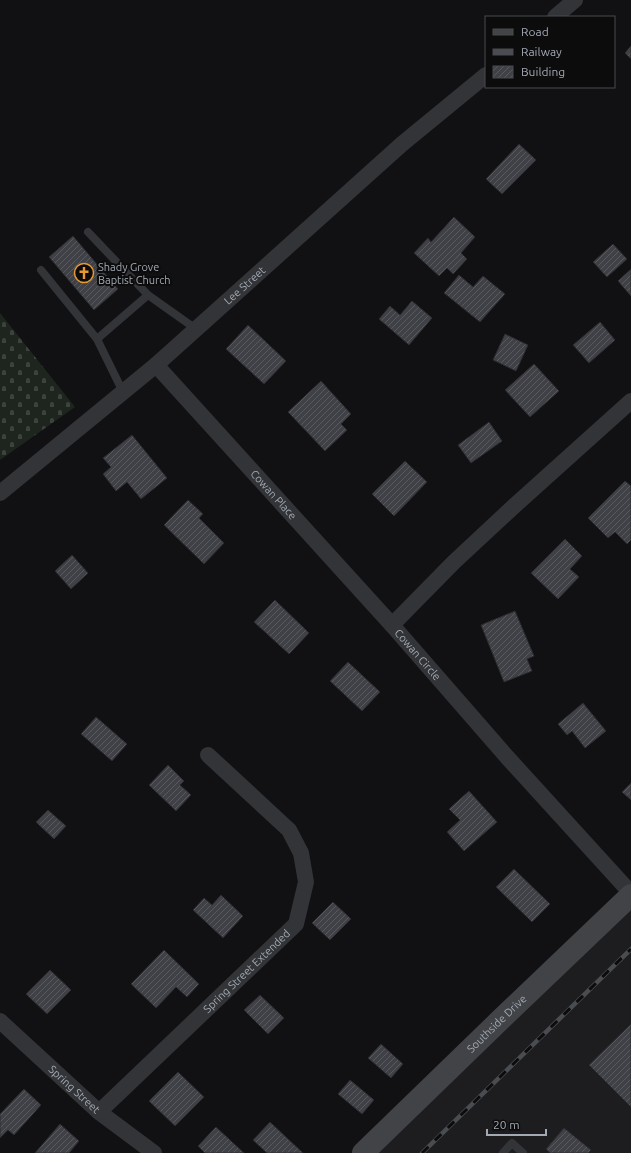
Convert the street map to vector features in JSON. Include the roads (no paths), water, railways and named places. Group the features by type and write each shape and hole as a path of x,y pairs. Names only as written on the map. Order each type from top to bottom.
{"street":[{"path":"556,16 575,0"},
{"name":"Lee Street","path":"0,493 156,365 402,144 485,76"},
{"name":"Cowan Place","path":"156,365 392,625"},
{"name":"Cowan Circle","path":"631,401 454,562 392,625 507,757 631,894"},
{"name":"Spring Street Extended","path":"99,1112 296,924 306,882 301,853 289,830 208,755"},
{"name":"Southside Drive","path":"363,1153 631,894"},
{"name":"Spring Street","path":"0,1021 99,1112 154,1153"}],"lane":[{"path":"88,232 148,295 196,329"},
{"path":"41,270 97,339 123,392"},
{"path":"97,339 148,295"},
{"path":"503,1153 512,1143 523,1153"}],"railway":[{"path":"422,1153 631,949"}],"place":[{"name":"Shady Grove Baptist Church","path":"84,273"}]}
